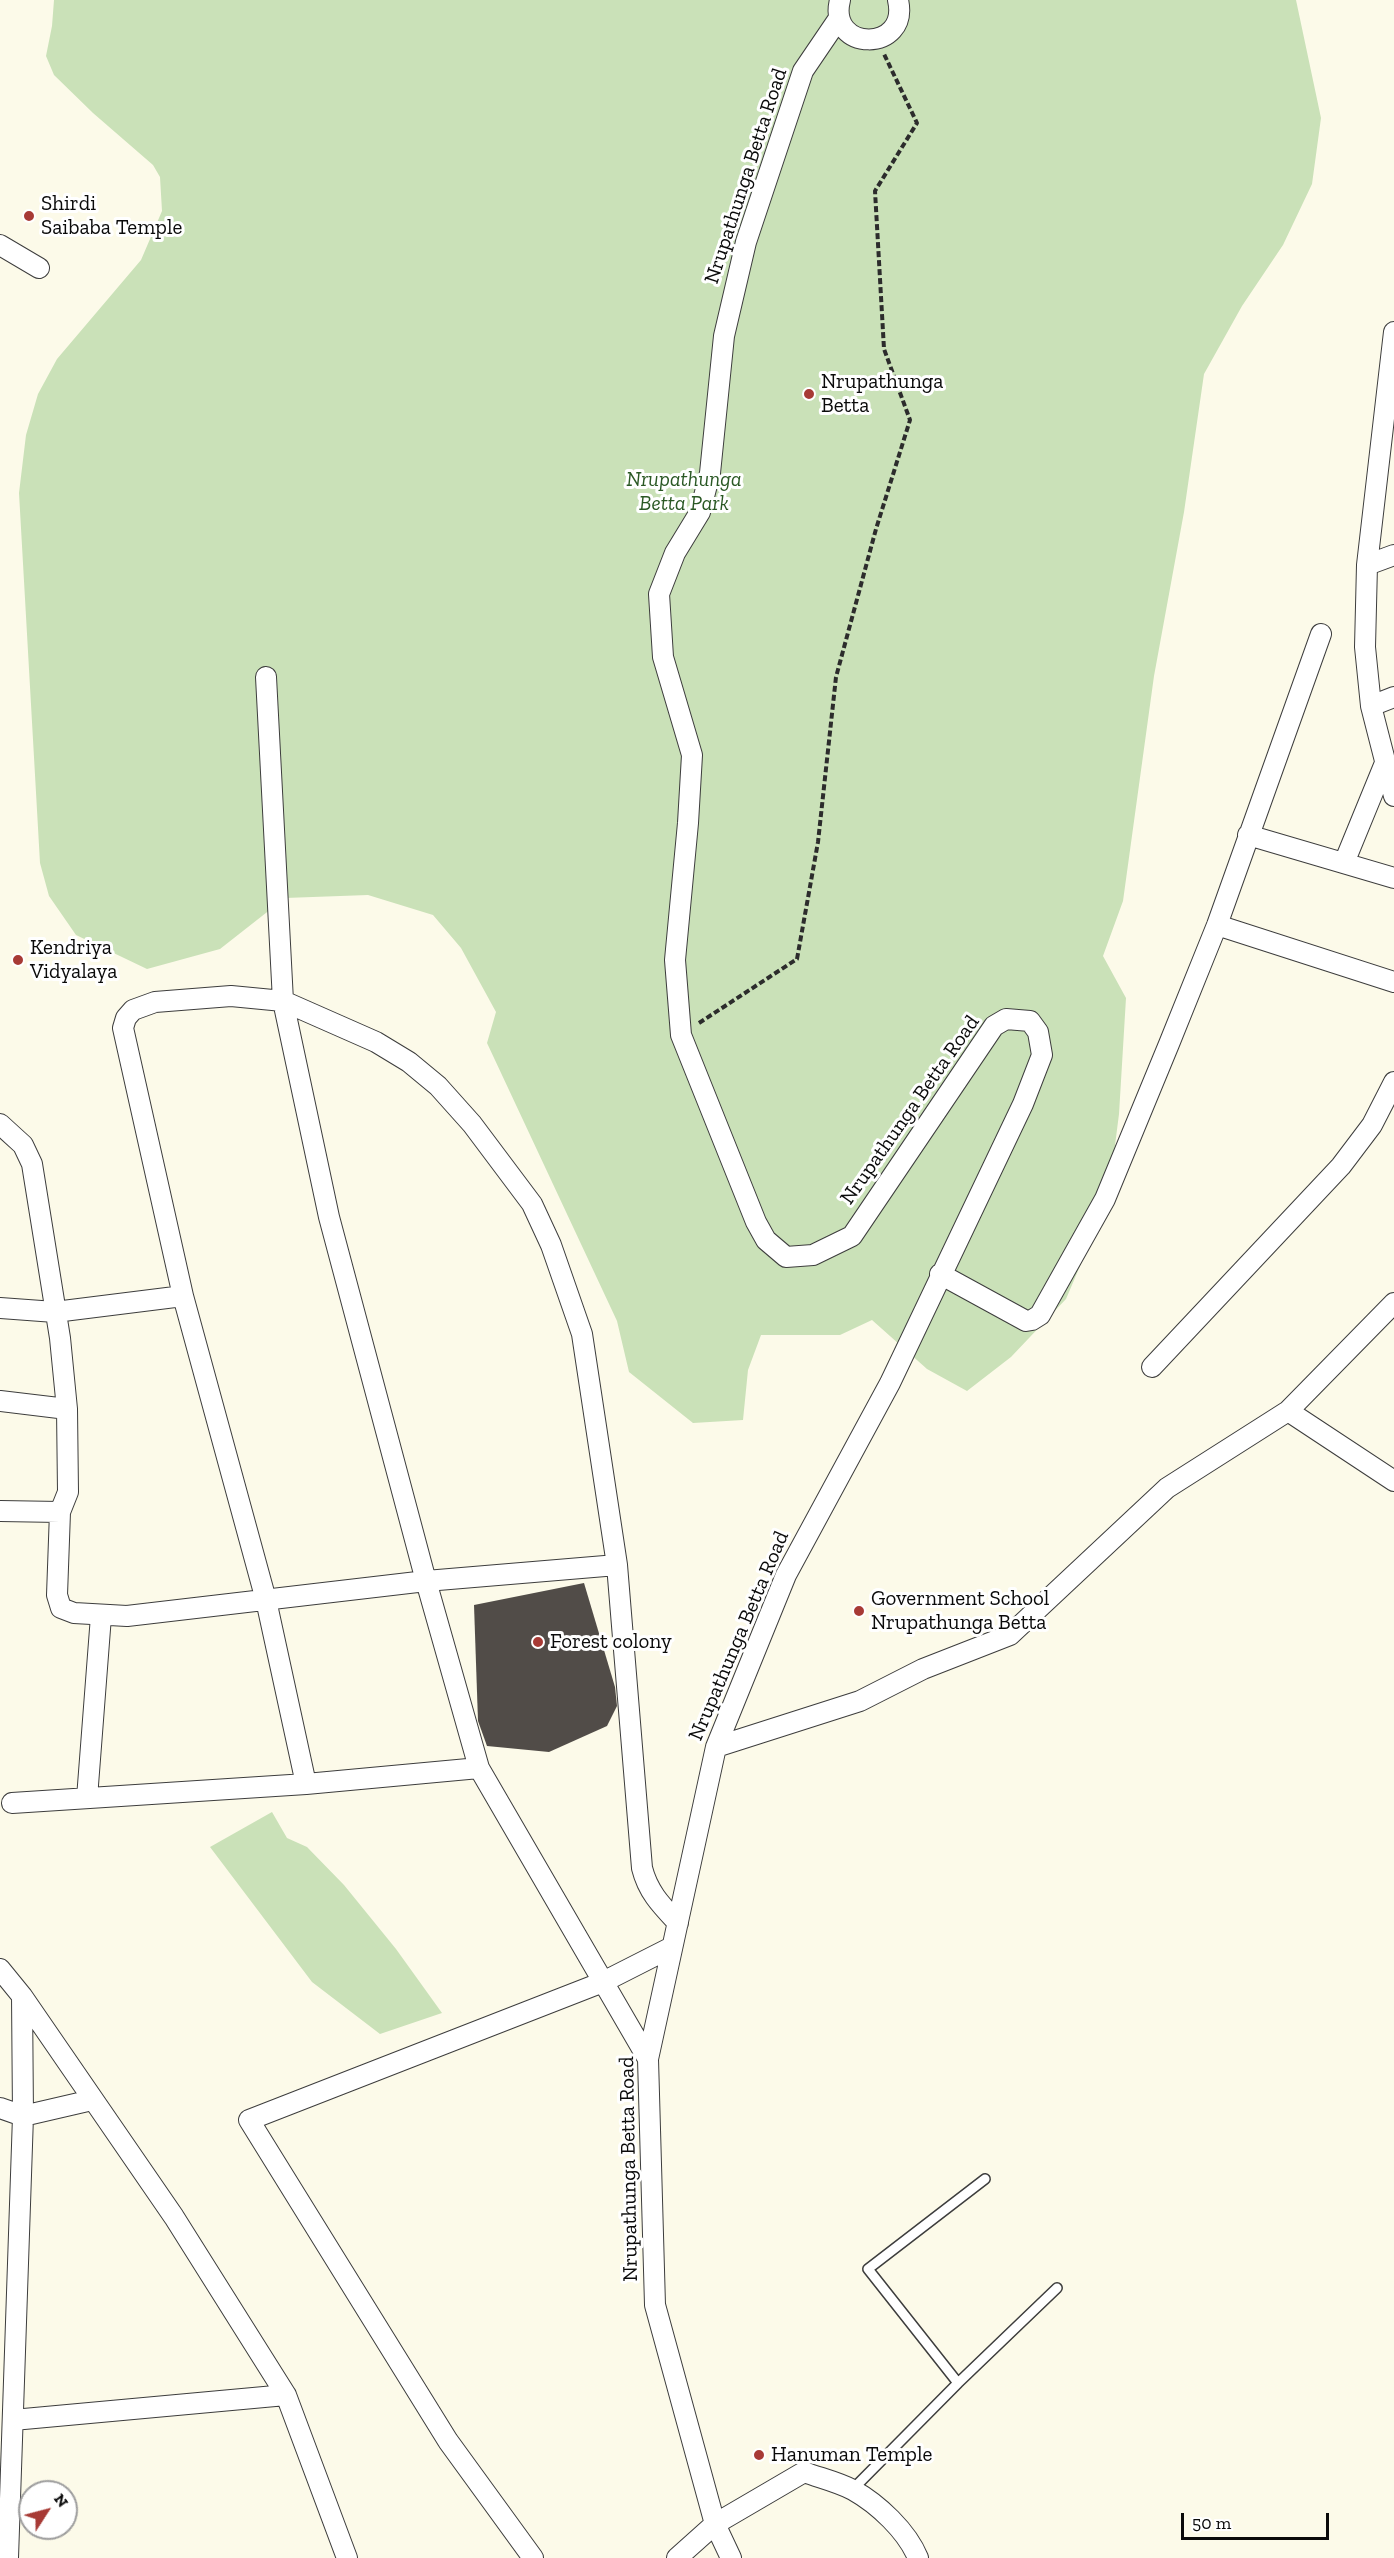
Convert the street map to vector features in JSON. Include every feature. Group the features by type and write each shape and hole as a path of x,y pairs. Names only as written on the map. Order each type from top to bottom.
{"street":[{"path":"877,40 890,33 898,20 900,9 898,0"},
{"name":"Nrupathunga Betta Road","path":"839,9 843,28 851,35 866,41 877,40"},
{"name":"Nrupathunga Betta Road","path":"731,2558 716,2524 655,2305 648,2059 716,1746 786,1575 890,1383 940,1274 1006,1142 1042,1054 1038,1032 1030,1021 1006,1019 994,1026 852,1236 813,1255 786,1257 766,1240 756,1222 681,1035 675,960 692,755 663,657 659,594 675,553 700,512 710,473 724,336 746,242 803,71 839,9"},
{"path":"0,245 39,268"},
{"path":"1394,332 1389,411 1367,565 1365,647 1371,706 1394,796"},
{"path":"1367,565 1394,555"},
{"path":"940,1274 1026,1321 1040,1315 1105,1199 1217,925 1321,634"},
{"path":"266,677 282,1001 329,1217 426,1581 479,1768 648,2059"},
{"path":"1371,706 1394,697"},
{"path":"1344,863 1385,763"},
{"path":"1248,835 1394,878"},
{"path":"1217,925 1394,982"},
{"path":"306,1784 266,1600 183,1296 123,1028 126,1018 133,1010 155,1002 231,996 282,1001 376,1042 409,1062 438,1086 472,1124 532,1204 551,1245 582,1334 617,1565 645,1883 653,1897 678,1923"},
{"path":"1152,1367 1341,1166 1372,1125 1394,1082"},
{"path":"0,1124 23,1145 32,1164 55,1312 67,1409 68,1492 60,1512 58,1602 61,1608 101,1616 127,1616 426,1581 617,1565"},
{"path":"0,1308 55,1312 183,1296"},
{"path":"716,1746 860,1701 923,1669 1010,1635 1167,1488 1288,1411 1394,1303"},
{"path":"0,1401 67,1409"},
{"path":"1288,1411 1394,1481"},
{"path":"0,1511 60,1512"},
{"path":"87,1798 101,1616"},
{"path":"12,1803 306,1784 479,1768"},
{"path":"532,2558 448,2441 249,2120 603,1981 672,1947"},
{"path":"0,1969 22,1996 174,2217 286,2395 347,2558"},
{"path":"8,2558 23,2116 22,1996"},
{"path":"0,2108 23,2116 92,2100"},
{"path":"13,2420 286,2395"},
{"path":"677,2558 716,2524 804,2472 852,2490 873,2504 889,2519 912,2556"}],"lane":[{"path":"958,2383 868,2270 985,2179"},
{"path":"852,2490 958,2383 1057,2288"}],"path":[{"path":"681,1035 797,959 818,842 836,677 876,529 910,420 884,349 875,191 917,123 877,40"}],"green space":[{"name":"Nrupathunga Betta Park","path":"54,0 1296,0 1321,118 1312,184 1283,245 1242,306 1204,374 1184,512 1154,676 1123,901 1103,956 1126,998 1119,1114 1108,1200 1066,1299 1011,1357 967,1391 927,1369 872,1320 840,1335 761,1335 748,1370 743,1420 693,1423 629,1372 617,1321 487,1043 496,1012 461,948 433,915 368,895 285,898 220,949 147,969 76,935 49,896 40,863 19,493 26,435 38,394 57,359 141,260 162,211 160,177 153,165 93,113 54,75 46,56"},
{"path":"272,1812 287,1838 307,1847 344,1885 396,1949 442,2013 380,2034 312,1982 210,1847"}],"building":[{"name":"Forest colony","path":"584,1583 615,1687 617,1706 607,1726 549,1752 487,1746 478,1721 474,1605"}],"place":[{"name":"Shirdi Saibaba Temple","path":"29,216"},
{"name":"Nrupathunga Betta","path":"809,394"},
{"name":"Kendriya Vidyalaya","path":"18,960"},
{"name":"Government School Nrupathunga Betta","path":"859,1611"},
{"name":"Forest colony","path":"538,1642"},
{"name":"Hanuman Temple","path":"759,2455"}]}
